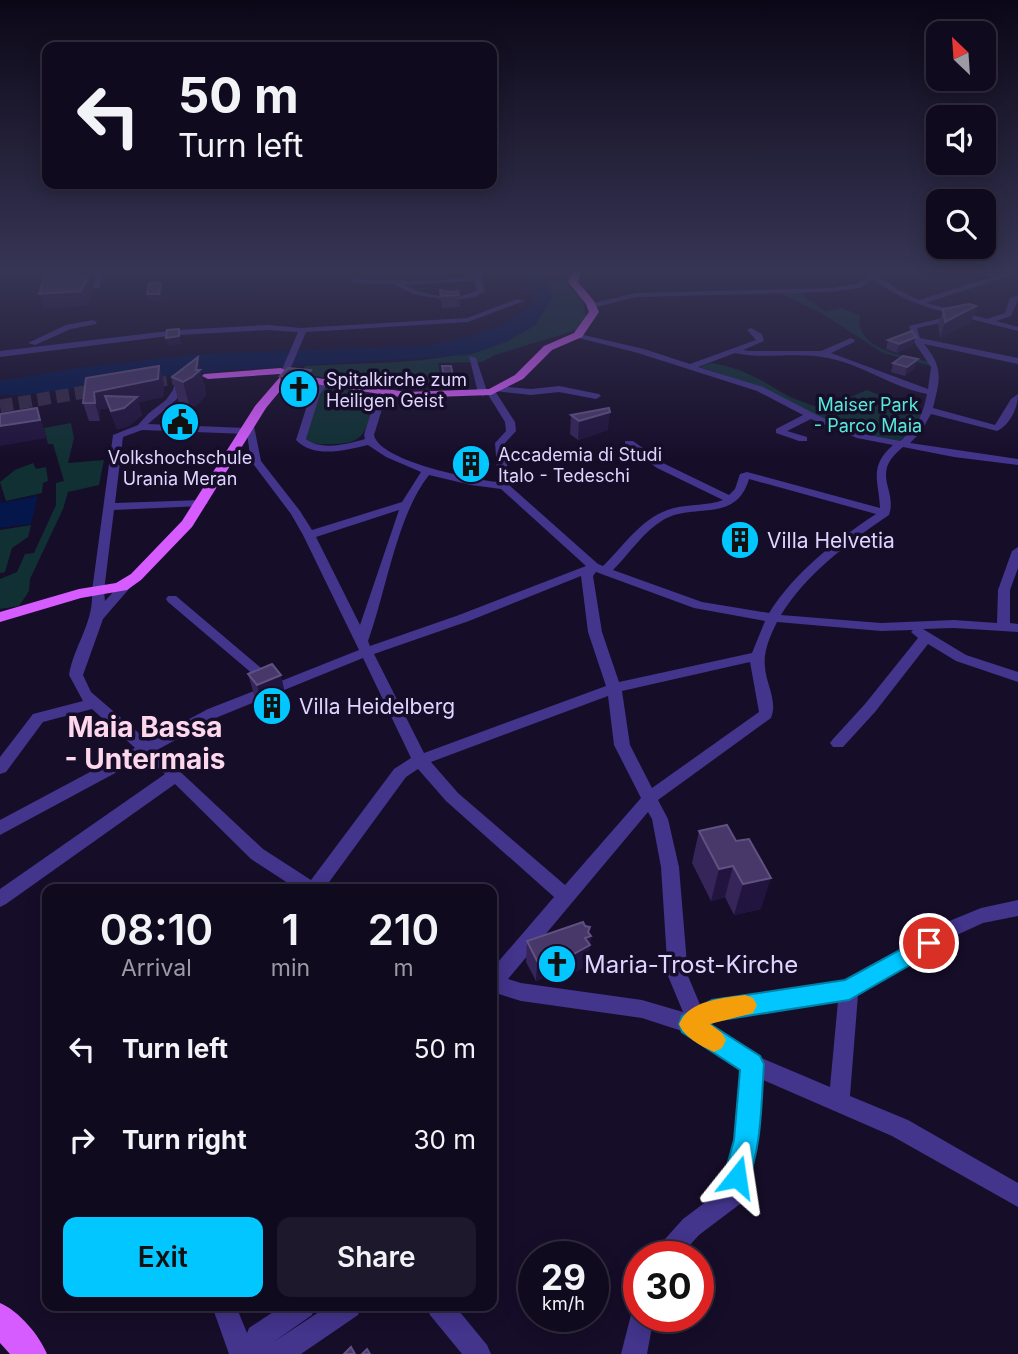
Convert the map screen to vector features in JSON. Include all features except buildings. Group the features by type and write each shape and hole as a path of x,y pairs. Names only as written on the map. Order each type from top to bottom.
{"main road":[{"path":"208,376 288,371 382,393 425,396 491,391 519,377 548,348 580,332"},
{"path":"0,617 121,587 129,582 164,548 202,502 248,427 288,371"},
{"path":"0,1319 31,1354"}],"street":[{"path":"29,350 29,344 57,332"},
{"path":"0,354 185,332"},
{"path":"288,371 302,332"},
{"path":"688,367 760,341 760,336 754,332"},
{"path":"497,977 650,798 766,714 767,704 758,671 758,656 776,610 829,553 846,538 884,513 887,504 879,489 885,461 897,444 915,433 929,410 936,367 913,332"},
{"path":"578,335 760,389 860,436 897,444 1018,461"},
{"path":"822,354 851,340"},
{"path":"918,341 1018,360"},
{"path":"737,351 765,357 800,352 843,358 931,392"},
{"path":"472,358 510,422 511,431 500,443 504,486"},
{"path":"326,380 317,393 301,436 304,445 338,447 370,441"},
{"path":"141,428 151,414 174,400 178,394 179,381"},
{"path":"491,391 531,392 559,389 596,396"},
{"path":"382,393 369,435 370,441 386,453 428,470 477,485 504,486 599,569 699,605 772,618 881,627 1003,625 1018,628"},
{"path":"929,410 997,428 1003,425 1011,403 1018,397"},
{"path":"803,439 779,431 811,415"},
{"path":"305,884 257,855 145,746 92,704 80,688 76,676 99,605 98,591 118,435 141,428 248,427 256,461 296,513 309,535 420,760 452,797 565,896"},
{"path":"629,443 661,466 731,500"},
{"path":"365,646 393,541 418,480 428,470"},
{"path":"693,1022 678,976 670,867 660,818 626,758 622,745 614,688 595,632 587,576 620,557 631,539 669,513 711,508 731,500 740,490 744,476 747,475 884,513"},
{"path":"108,507 202,502"},
{"path":"309,535 408,503"},
{"path":"1003,625 1004,590 1018,551"},
{"path":"0,828 145,746 212,713 365,646 464,618 599,569"},
{"path":"96,620 129,582"},
{"path":"172,599 276,687"},
{"path":"912,626 925,638 961,658 1018,677"},
{"path":"838,743 870,708 925,638"},
{"path":"317,884 400,773 420,760 614,688 758,656"},
{"path":"0,768 38,718 92,704"},
{"path":"0,899 176,775"},
{"path":"693,1022 712,1011 849,990 953,928 981,916 1018,908"},
{"path":"497,985 521,992 642,1009 693,1022 752,1064 900,1128 1018,1196"},
{"path":"839,1100 849,990"},
{"path":"678,1241 691,1227 732,1196 747,1140 752,1064"},
{"path":"226,1311 242,1354"},
{"path":"262,1354 258,1338 296,1311"},
{"path":"279,1354 342,1311"},
{"path":"443,1311 478,1354"},
{"path":"634,1354 639,1332"}],"green space":[{"path":"522,332 570,332 495,355 482,362 438,363 441,381 386,379 382,389 302,374 305,366 453,356 509,339"},
{"path":"851,332 863,332 873,343 884,349 930,362 931,366 883,353"},
{"name":"Maiser Park - Parco Maia","path":"710,363 747,373 791,397 822,409 867,390 923,413 911,431 896,444 841,428 751,384 700,367"},
{"path":"326,384 337,386 336,389 376,394 368,423 361,436 346,443 313,443 306,439 319,393"},
{"path":"71,423 74,438 68,463 104,460 99,485 68,492 63,509 30,579 29,591 19,606 0,609 0,579 17,572 25,554 34,553 56,505 56,483 64,481 53,444 48,444 44,428"},
{"path":"33,463 36,469 46,467 48,481 43,483 42,493 6,501 0,482 15,470"},
{"path":"31,525 28,537 12,548 5,572 0,573 0,530"}],"shaded area":[{"path":"480,332 523,332 506,342 469,355 228,370 23,395 0,395 0,381 83,367 199,354 424,346"},
{"path":"0,495 1,503 38,496 31,524 0,528"}],"tunnel":[{"path":"142,384 197,377"},
{"path":"87,391 107,388"},
{"path":"0,406 97,390"}],"slow traffic":[{"path":"714,1040 690,1024 712,1011 745,1005"}],"place":[{"name":"Spitalkirche zum Heiligen Geist","path":"299,389"},
{"name":"Volkshochschule Urania Meran","path":"180,422"},
{"name":"Accademia di Studi Italo - Tedeschi","path":"471,464"},
{"name":"Villa Helvetia","path":"740,540"},
{"name":"Villa Heidelberg","path":"272,706"},
{"name":"Maria-Trost-Kirche","path":"557,964"}],"district":[{"name":"Maia Bassa - Untermais","path":"145,743"}],"route":[{"path":"737,1177 747,1140 752,1064 690,1024 712,1011 849,990 929,943"}]}
